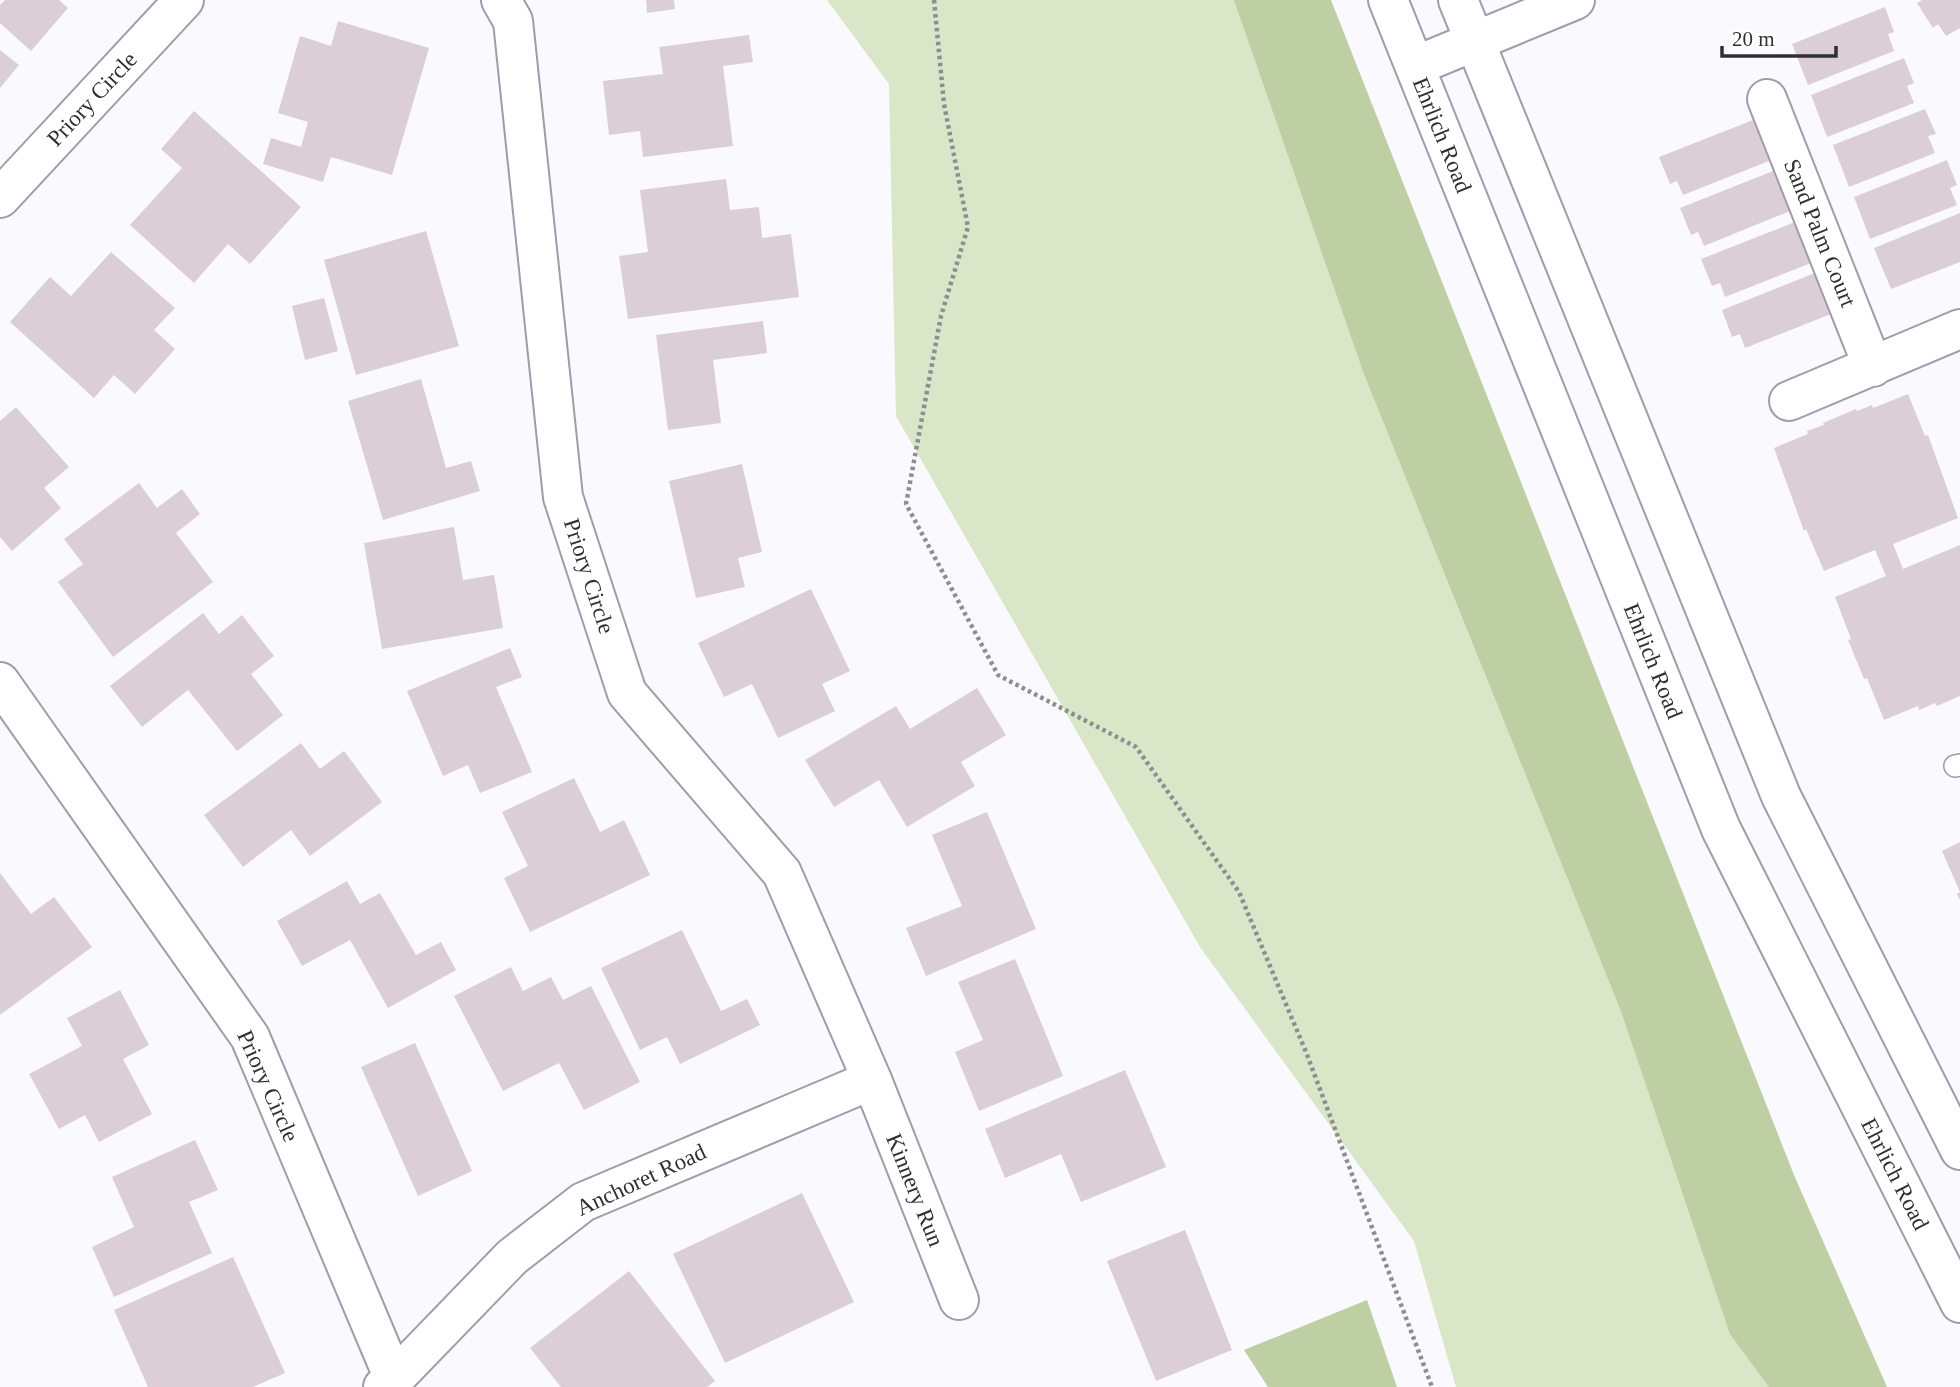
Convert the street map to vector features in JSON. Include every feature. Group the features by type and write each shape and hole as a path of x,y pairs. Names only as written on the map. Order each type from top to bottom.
{"street":[{"name":"Priory Circle","path":"0,198 184,0"},
{"name":"Priory Circle","path":"501,0 513,21 563,497 627,692 782,873 872,1080"},
{"name":"Ehrlich Road","path":"1388,0 1721,829 1960,1303"},
{"path":"1458,0 1781,796 1960,1150"},
{"path":"1415,66 1575,0"},
{"name":"Sand Palm Court","path":"1767,99 1873,367"},
{"path":"1789,401 1960,329"},
{"name":"Priory Circle","path":"0,682 250,1037 388,1383"},
{"name":"Kinnery Run","path":"872,1080 959,1300"},
{"name":"Anchoret Road","path":"388,1383 512,1256 583,1202 872,1080"}],"path":[{"path":"933,0 944,104 968,227 941,316 906,504 998,675 1136,747 1239,892 1306,1052 1432,1387"}],"green space":[{"path":"827,0 1297,0 1838,1387 1456,1387 1414,1241 1200,947 896,416 889,84"},
{"path":"1234,0 1331,0 1794,1175 1887,1387 1769,1387 1730,1334 1621,1011 1364,374"},
{"path":"1367,1300 1397,1387 1268,1387 1244,1350"}],"building":[{"path":"5,0 59,0 68,8 31,51 0,23 0,5"},
{"path":"646,0 674,0 675,9 647,13"},
{"path":"1922,0 1960,0 1960,28 1946,36 1938,24 1933,28 1917,3"},
{"path":"1885,7 1894,32 1888,34 1894,51 1808,85 1792,44"},
{"path":"338,21 429,48 392,175 331,157 323,182 263,164 271,138 301,147 308,122 278,113 300,36 331,46"},
{"path":"749,35 753,62 723,66 733,146 643,157 640,131 609,135 603,81 663,74 659,47"},
{"path":"0,50 19,65 0,88"},
{"path":"1904,58 1914,83 1907,86 1914,103 1827,137 1811,95"},
{"path":"1925,109 1936,134 1928,136 1935,153 1849,187 1833,145"},
{"path":"194,111 301,207 250,264 228,244 194,283 130,225 182,168 161,149"},
{"path":"1753,120 1769,161 1683,195 1677,181 1670,184 1659,157"},
{"path":"1947,160 1957,185 1950,188 1957,205 1870,239 1854,197"},
{"path":"1773,171 1790,211 1704,246 1698,232 1691,235 1680,208"},
{"path":"726,179 730,210 759,207 762,238 791,234 799,297 628,319 619,256 648,252 640,190"},
{"path":"1960,213 1960,262 1891,289 1874,248"},
{"path":"1795,222 1811,263 1725,297 1720,283 1712,286 1701,259"},
{"path":"426,231 459,346 356,375 324,260"},
{"path":"111,252 175,308 154,330 175,349 135,394 114,375 94,398 10,322 50,277 71,296"},
{"path":"1815,273 1831,314 1745,348 1740,334 1732,337 1722,310"},
{"path":"324,298 338,351 305,360 292,306"},
{"path":"763,321 767,353 713,360 721,423 668,430 656,335"},
{"path":"421,379 446,468 471,461 480,491 383,520 348,401"},
{"path":"1908,394 1925,436 1928,435 1958,518 1893,544 1903,569 1960,545 1960,696 1937,706 1935,703 1919,710 1918,706 1884,720 1848,640 1851,639 1835,597 1886,576 1875,550 1824,571 1806,529 1804,531 1774,448 1856,409 1857,411 1872,405 1873,408"},
{"path":"16,407 69,467 44,488 61,508 12,551 0,537 0,421"},
{"path":"742,464 762,552 738,558 745,587 696,598 669,481"},
{"path":"139,483 157,508 182,489 200,514 176,533 213,582 113,657 58,582 83,564 64,539"},
{"path":"454,527 463,580 494,575 503,628 382,649 364,543"},
{"path":"811,589 850,671 822,684 835,711 778,738 752,684 724,697 698,643"},
{"path":"203,613 219,634 242,615 274,656 251,674 283,715 237,751 188,690 142,727 110,686"},
{"path":"510,648 522,677 496,687 532,772 480,793 468,765 443,776 407,691"},
{"path":"977,688 1006,735 961,762 975,786 907,827 879,780 834,807 805,760 896,706 910,729"},
{"path":"301,743 320,769 344,751 382,802 310,856 291,830 243,867 204,815"},
{"path":"574,778 600,832 624,820 650,875 530,932 504,878 528,866 502,812"},
{"path":"987,812 1036,929 926,976 906,928 962,906 932,835"},
{"path":"1960,842 1960,892 1942,851"},
{"path":"0,873 31,914 54,897 92,947 0,1015"},
{"path":"347,881 360,904 380,893 416,955 441,942 456,970 388,1008 350,940 302,966 277,921"},
{"path":"682,930 721,1011 747,999 760,1025 680,1064 667,1037 640,1050 601,968"},
{"path":"1015,959 1063,1076 979,1111 955,1052 983,1040 958,982"},
{"path":"511,967 523,991 551,977 563,1000 591,986 640,1082 584,1110 559,1063 503,1091 454,996"},
{"path":"120,990 149,1045 123,1059 152,1114 99,1142 85,1115 59,1129 29,1074 82,1046 67,1018"},
{"path":"415,1043 472,1171 418,1196 361,1067"},
{"path":"1125,1070 1166,1167 1081,1202 1061,1154 1005,1178 985,1129"},
{"path":"195,1140 218,1190 189,1202 212,1253 114,1297 92,1247 134,1227 112,1177"},
{"path":"802,1193 854,1302 725,1363 673,1254"},
{"path":"1185,1230 1232,1350 1156,1381 1107,1261"},
{"path":"233,1257 285,1373 253,1387 148,1387 114,1310"},
{"path":"629,1271 715,1381 707,1387 561,1387 530,1348"}]}
